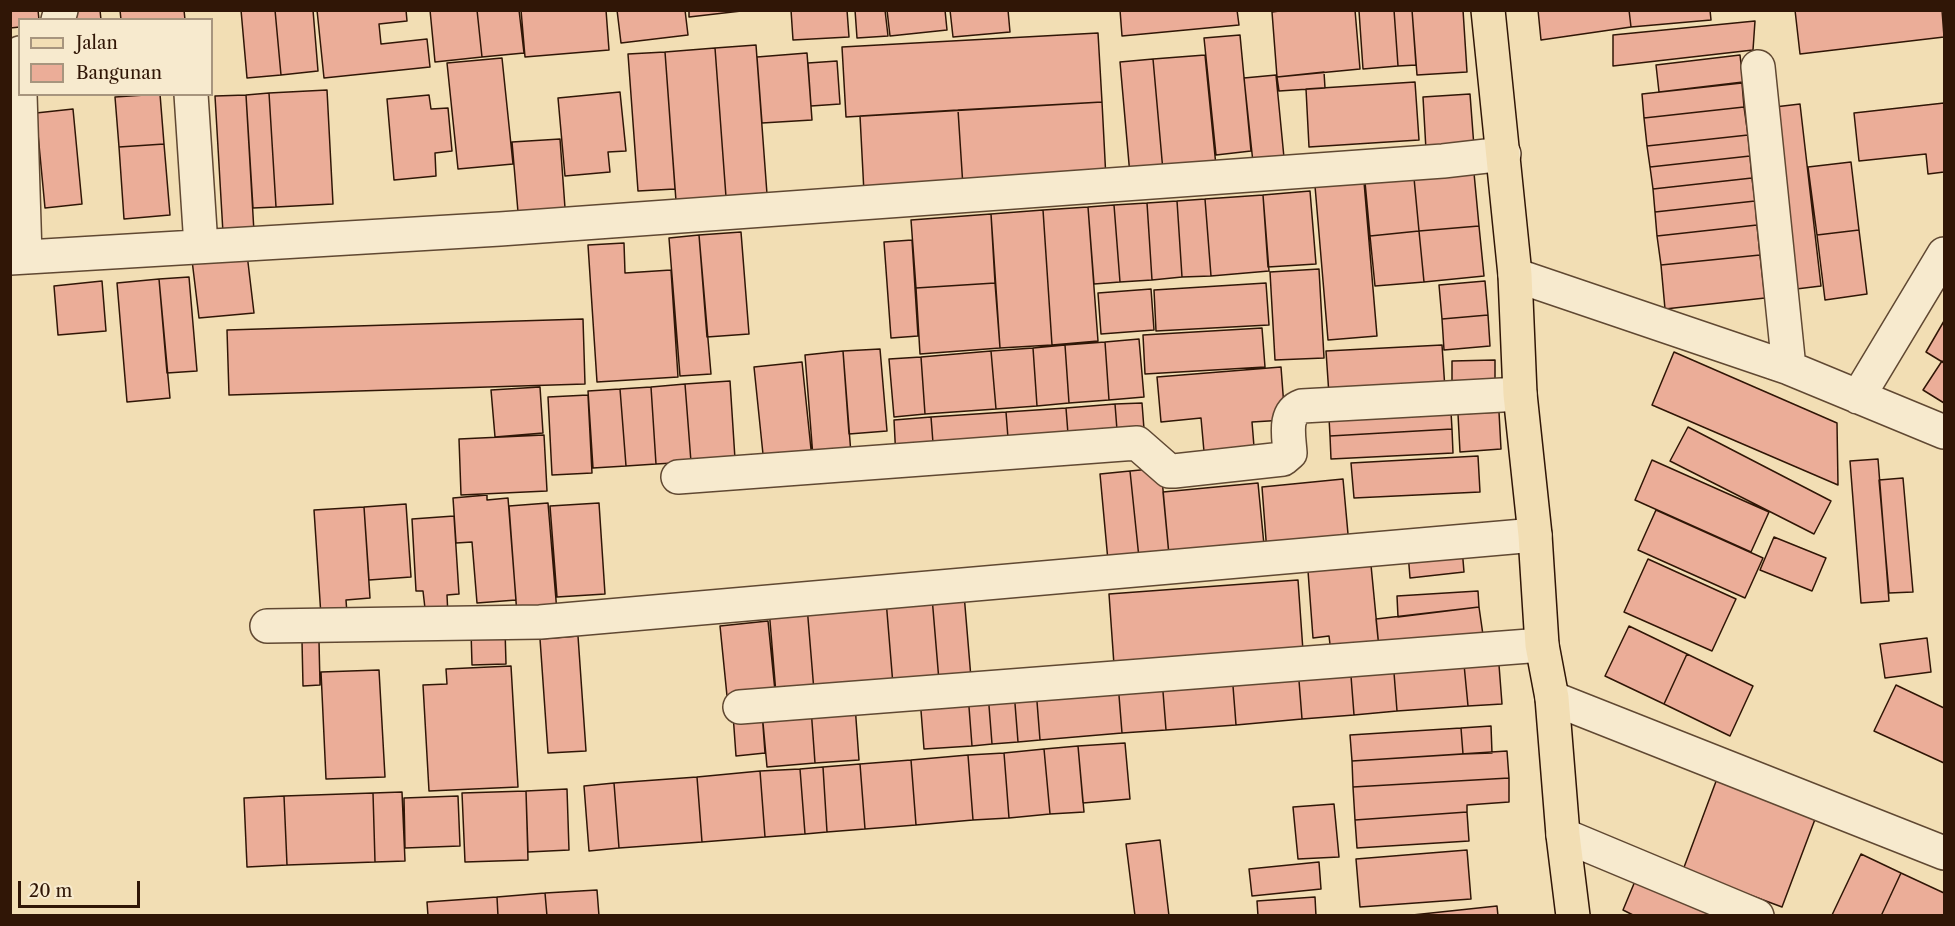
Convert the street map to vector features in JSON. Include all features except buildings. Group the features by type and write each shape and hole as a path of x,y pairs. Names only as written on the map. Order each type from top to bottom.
{"main road":[{"path":"1488,10 1515,275 1520,394 1535,535 1542,645 1552,698 1563,835 1573,915"}],"street":[{"path":"1758,67 1789,368"},
{"path":"20,96 18,257 512,228 1443,161 1504,154"},
{"path":"190,96 201,246"},
{"path":"1858,397 1944,254"},
{"path":"1515,275 1789,368 1944,432"},
{"path":"678,477 1137,443 1169,471 1174,471 1283,459 1290,453 1289,415 1294,409 1302,406 1520,394"},
{"path":"267,626 540,622 1535,535"},
{"path":"740,707 1542,645"},
{"path":"1552,698 1944,854"},
{"path":"1563,835 1757,915"}]}
